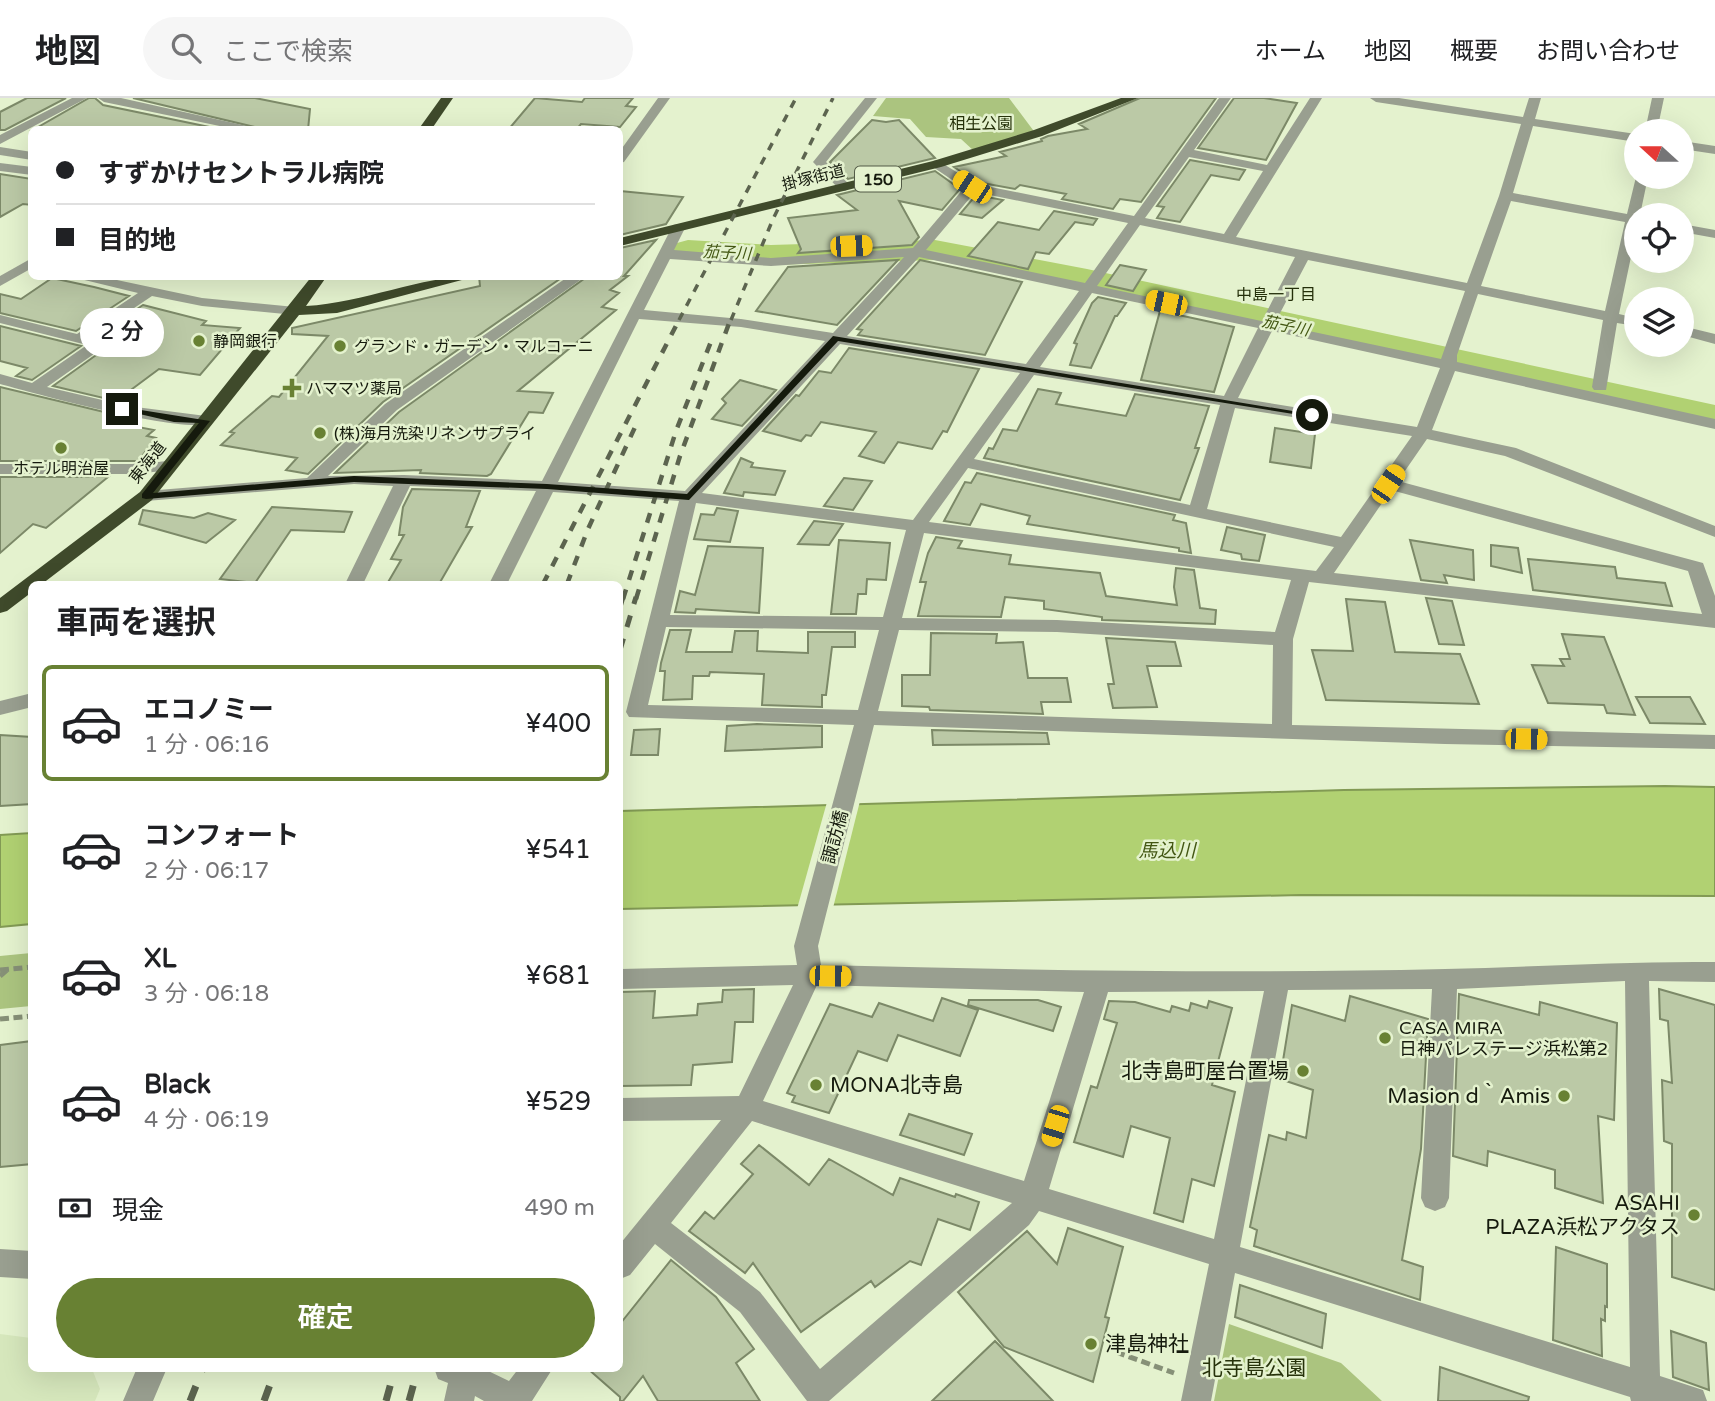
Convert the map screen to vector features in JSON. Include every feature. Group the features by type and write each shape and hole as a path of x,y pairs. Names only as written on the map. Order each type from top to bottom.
{"highway":[{"path":"427,126 447,98"},
{"name":"掛塚街道","path":"623,244 937,164 1038,133 1132,98"},
{"name":"東海道","path":"34,581 146,496 317,280"},
{"path":"295,311 310,313 337,309 454,280"},
{"name":"東海道","path":"0,607 28,586"}],"street":[{"path":"28,126 81,98"},
{"path":"104,98 237,126"},
{"path":"623,155 664,98"},
{"path":"845,187 819,162 871,98"},
{"path":"916,528 1225,98"},
{"path":"1228,239 1316,98"},
{"path":"1382,98 1624,136"},
{"path":"1282,732 1283,639 1312,577 1343,543 1423,433 1506,196 1535,98"},
{"path":"1654,119 1658,98"},
{"path":"0,141 28,126"},
{"path":"1694,147 1715,150"},
{"path":"0,151 28,155"},
{"path":"1187,153 1271,169"},
{"path":"937,164 972,187 1624,319"},
{"path":"0,167 28,170"},
{"path":"972,187 689,497 636,712 866,722 1715,742"},
{"path":"1506,196 1624,218"},
{"path":"500,581 678,228"},
{"path":"1694,230 1715,234"},
{"path":"667,249 771,262 920,247 1095,282 1449,360 1715,424"},
{"path":"1197,513 1229,401 1304,254"},
{"path":"0,261 28,265"},
{"path":"1600,387 1611,316 1624,264"},
{"path":"0,282 28,266"},
{"path":"94,280 202,302 295,311"},
{"path":"311,483 391,407 573,280"},
{"path":"79,339 149,292"},
{"path":"633,314 715,320 836,338 1423,433 1510,452 1715,532"},
{"path":"0,319 95,343 96,346 36,388"},
{"path":"1694,334 1715,339"},
{"path":"1449,360 1600,387 1715,412"},
{"path":"0,379 174,420 205,421"},
{"path":"963,461 1343,543"},
{"path":"0,469 132,469 168,466"},
{"path":"146,496 354,479 547,486 689,497 1312,577 1714,622 1696,567 1388,484"},
{"path":"355,581 404,480"},
{"name":"諏訪橋","path":"810,975 806,946 916,528"},
{"path":"660,621 1057,626 1283,639"},
{"path":"0,708 28,700"},
{"path":"623,979 810,975 1099,982 1278,981 1445,979 1637,971 1715,972"},
{"path":"1637,971 1645,1394"},
{"path":"623,1261 747,1108 810,975"},
{"path":"1435,1198 1445,979"},
{"path":"1198,1391 1278,981"},
{"path":"652,1224 750,1302 818,1391 1019,1216 1033,1197 1099,982"},
{"path":"623,1109 747,1108 1225,1257 1645,1394 1692,1401"},
{"path":"0,1263 28,1265"},
{"path":"138,1401 150,1372"},
{"path":"460,1378 515,1400 535,1372"}],"path":[{"path":"0,970 28,967"},
{"path":"0,976 9,969"},
{"path":"0,1019 28,1016"},
{"path":"1116,1352 1198,1391"}],"shaded area":[{"path":"0,1334 28,1338 28,1372 93,1372 100,1389 95,1401 0,1401"}],"green space":[{"name":"相生公園","path":"886,98 1009,98 1036,134 974,151 961,139 926,137 910,119 873,116"},
{"path":"28,953 28,1006 0,1009 0,956"},
{"name":"北寺島公園","path":"1229,1324 1341,1363 1382,1401 1214,1401"}],"water":[{"name":"馬込川","path":"1715,787 1715,896 1301,895 623,909 623,811 1344,790"},
{"path":"28,833 28,924 0,927 0,835"}],"pier":[{"path":"860,801 833,908 797,909 827,802"}],"building":[{"path":"27,98 66,98 5,130 0,130 0,112"},
{"path":"89,98 95,98 103,105 205,126 40,126"},
{"path":"133,98 255,98 310,109 308,126 250,126"},
{"path":"535,98 582,102 585,98 633,98 626,106 636,107 621,126 511,126"},
{"path":"1140,98 1216,98 1141,202 1120,199 1113,209 1062,199 1066,194 1020,185 1015,189 977,182 954,167 1006,156 1000,152 1042,141 1041,139 1048,136 1087,129 1079,124"},
{"path":"1234,98 1264,98 1297,103 1266,160 1198,148"},
{"path":"872,120 899,120 935,158 848,179 830,162"},
{"path":"1190,160 1245,170 1239,180 1211,175 1180,222 1157,218 1164,207 1157,206"},
{"path":"935,171 960,189 942,210 899,201 919,237 912,245 798,253 801,249 788,218 857,210 837,195"},
{"path":"0,174 28,178 28,205 23,204 0,217"},
{"path":"623,191 683,197 666,224 623,234"},
{"path":"976,195 1003,200 982,218 960,214"},
{"path":"1054,211 1097,219 1093,225 1075,222 1049,254 1036,252 1028,269 968,256 998,222 1039,230"},
{"path":"656,240 623,280 623,247"},
{"path":"898,260 837,325 756,311 788,267"},
{"path":"920,260 1022,282 985,355 858,335 862,330 857,329"},
{"path":"1120,265 1146,270 1133,291 1106,285"},
{"path":"49,280 61,280 129,296 76,331 0,313 0,294 21,299"},
{"path":"479,280 558,280 383,402 308,474 286,470 297,458 221,445 234,433 230,432 272,396 279,397 328,336 292,334 292,328 480,286"},
{"path":"582,280 623,280 610,290 619,293 602,307 616,310 518,391 553,393 543,413 529,412 491,474 420,473 421,470 335,473 399,412"},
{"path":"1098,297 1126,303 1115,316 1091,368 1070,365 1077,344 1074,343 1092,303"},
{"path":"143,305 206,321 202,325 240,328 200,375 159,369 116,401 53,386 106,348 102,339 97,336"},
{"path":"1160,311 1234,327 1214,392 1141,380"},
{"path":"0,326 81,346 32,380 16,376 27,368 0,361"},
{"path":"849,348 979,369 947,432 943,431 932,449 898,442 884,463 859,456 876,432 821,422 811,436 806,435 801,441 763,431 796,395 799,396 819,371 831,373"},
{"path":"740,380 776,390 742,426 712,419 726,403 722,399"},
{"path":"0,387 125,417 117,423 154,430 147,436 156,438 138,461 0,461"},
{"path":"1038,389 1061,393 1056,404 1126,416 1135,394 1209,406 1195,448 1199,448 1180,500 984,458 989,448 993,449 1003,429 1017,431"},
{"path":"1275,428 1315,434 1311,468 1270,462"},
{"path":"741,458 753,463 751,467 785,471 775,495 744,492 743,496 724,493"},
{"path":"977,473 1175,515 1173,520 1186,523 1191,553 1179,551 1179,548 1027,524 1030,516 981,504 970,525 944,521 965,482 971,483"},
{"path":"0,477 108,477 46,528 33,524 0,553"},
{"path":"844,478 872,481 853,510 824,506"},
{"path":"412,489 480,491 466,527 472,527 441,581 389,581 401,560 391,559 404,535 399,535 403,507"},
{"path":"272,507 352,512 344,532 291,530 256,581 220,579"},
{"path":"717,508 738,511 730,542 694,539 701,514 714,515"},
{"path":"143,510 194,518 208,513 235,520 206,543 139,524"},
{"path":"814,521 843,524 829,545 798,544"},
{"path":"1227,527 1265,535 1259,561 1242,559 1241,554 1221,550"},
{"path":"936,537 962,541 958,548 1011,555 1009,564 1100,573 1106,596 1177,605 1174,587 1176,568 1194,570 1200,608 1216,610 1215,624 1102,620 1102,617 1044,609 1044,601 1005,597 1001,617 918,616 926,582 920,582 928,553"},
{"path":"839,540 890,543 886,580 867,579 866,594 858,594 856,614 831,614"},
{"path":"1410,540 1473,550 1474,580 1444,575 1447,583 1421,580"},
{"path":"1491,545 1518,548 1522,573 1491,566"},
{"path":"708,546 763,548 759,613 696,609 695,613 675,612 680,591 695,595"},
{"path":"1528,559 1615,567 1617,578 1665,583 1672,606 1533,590"},
{"path":"1426,598 1452,601 1464,645 1439,644"},
{"path":"1346,599 1385,602 1395,652 1460,654 1479,704 1326,700 1312,650 1353,651"},
{"path":"670,630 691,630 686,652 732,652 735,631 758,631 757,651 808,653 808,632 855,632 855,647 832,647 822,707 762,705 764,674 710,672 709,676 693,676 692,699 663,700 665,671 660,671"},
{"path":"931,633 997,634 996,643 1023,642 1028,678 1067,678 1071,702 1041,702 1043,714 930,710 929,707 902,706 902,675 930,675"},
{"path":"1562,634 1604,637 1635,715 1607,713 1604,705 1548,703 1532,665 1564,666 1560,659 1570,659"},
{"path":"1106,638 1175,642 1181,666 1147,666 1157,707 1113,708 1108,684 1114,684"},
{"path":"1636,697 1690,697 1705,724 1650,723"},
{"path":"727,726 822,726 822,747 725,751"},
{"path":"660,729 658,755 631,755 634,730"},
{"path":"932,730 1047,733 1049,744 933,745"},
{"path":"0,735 28,737 28,804 0,806"},
{"path":"754,989 753,1022 735,1022 732,1062 693,1065 691,1085 623,1086 623,992 655,991 653,1018 697,1015 698,1004 722,1002 723,990"},
{"path":"1659,989 1715,1005 1715,1290 1672,1277 1672,1144 1664,1141 1662,1080 1672,1083 1668,1021 1660,1019"},
{"path":"1459,994 1539,1015 1540,1002 1617,1023 1614,1120 1598,1116 1603,1203 1555,1188 1555,1170 1488,1151 1487,1166 1453,1156"},
{"path":"1350,996 1428,1019 1421,1149 1402,1260 1423,1267 1420,1300 1254,1246 1257,1230 1250,1227 1269,1135 1286,1140 1287,1132 1306,1138 1313,1090 1280,1079 1292,1005 1345,1021"},
{"path":"942,998 978,1010 960,1056 898,1035 887,1061 858,1051 829,1113 792,1102 795,1096 787,1093 830,1004 872,1017 879,1003 933,1021"},
{"path":"969,1000 1038,1000 1061,1007 1053,1031 968,1005"},
{"path":"1109,1001 1135,1002 1170,1012 1172,1006 1189,1011 1191,1003 1207,1008 1209,1001 1232,1008 1212,1085 1235,1092 1214,1186 1192,1179 1183,1222 1154,1213 1170,1138 1131,1126 1123,1157 1074,1142 1091,1086 1097,1088 1117,1023 1104,1019"},
{"path":"28,1042 28,1164 0,1167 0,1045"},
{"path":"909,1114 972,1134 964,1155 900,1135"},
{"path":"759,1145 809,1185 829,1159 893,1195 900,1178 955,1197 956,1194 979,1202 970,1230 938,1219 921,1265 910,1261 875,1287 871,1281 801,1332 753,1263 745,1273 689,1231 705,1212 714,1219 753,1174 741,1164"},
{"path":"1068,1228 1123,1247 1105,1317 1109,1318 1093,1382 1004,1347 958,1292 1027,1231 1057,1264"},
{"path":"1556,1247 1607,1264 1607,1307 1605,1306 1605,1321 1601,1319 1602,1356 1553,1340"},
{"path":"671,1260 716,1297 754,1349 736,1363 760,1401 658,1401 643,1376 623,1401 620,1401 620,1397 592,1372 623,1372 623,1320"},
{"path":"1240,1285 1326,1314 1322,1348 1235,1317"},
{"path":"1671,1331 1706,1343 1709,1390 1673,1377"},
{"path":"995,1341 1053,1401 932,1401"},
{"path":"1440,1367 1529,1397 1528,1401 1438,1401"}],"waterway":[{"name":"茄子川","path":"688,250 771,255 935,250 1087,279 1715,416"}],"railway":[{"path":"679,320 796,98"},
{"path":"731,320 773,219 833,98"},
{"path":"545,581 680,318"},
{"path":"636,599 680,456 731,318"},
{"path":"623,599 676,431 712,339"},
{"path":"568,581 588,529 636,425"},
{"path":"623,640 636,597"},
{"path":"190,1401 201,1372"},
{"path":"264,1401 275,1372"},
{"path":"386,1401 394,1372"},
{"path":"409,1401 417,1372"}],"place":[{"name":"静岡銀行","path":"199,341"},
{"name":"グランド・ガーデン・マルコーニ","path":"340,346"},
{"name":"ハママツ薬局","path":"292,388"},
{"name":"(株)海月洗染リネンサプライ","path":"320,433"},
{"name":"ホテル明治屋","path":"61,448"},
{"name":"CASA MIRA 日神パレステージ浜松第2","path":"1385,1038"},
{"name":"北寺島町屋台置場","path":"1303,1071"},
{"name":"MONA北寺島","path":"816,1085"},
{"name":"Masion d｀Amis","path":"1564,1096"},
{"name":"ASAHI PLAZA浜松アクタス","path":"1694,1215"},
{"name":"津島神社","path":"1091,1344"}],"district":[{"name":"中島一丁目","path":"1276,294"}],"route":[{"path":"122,409 174,420 205,421 146,496 354,479 547,486 689,497 836,338 1312,415"}]}
